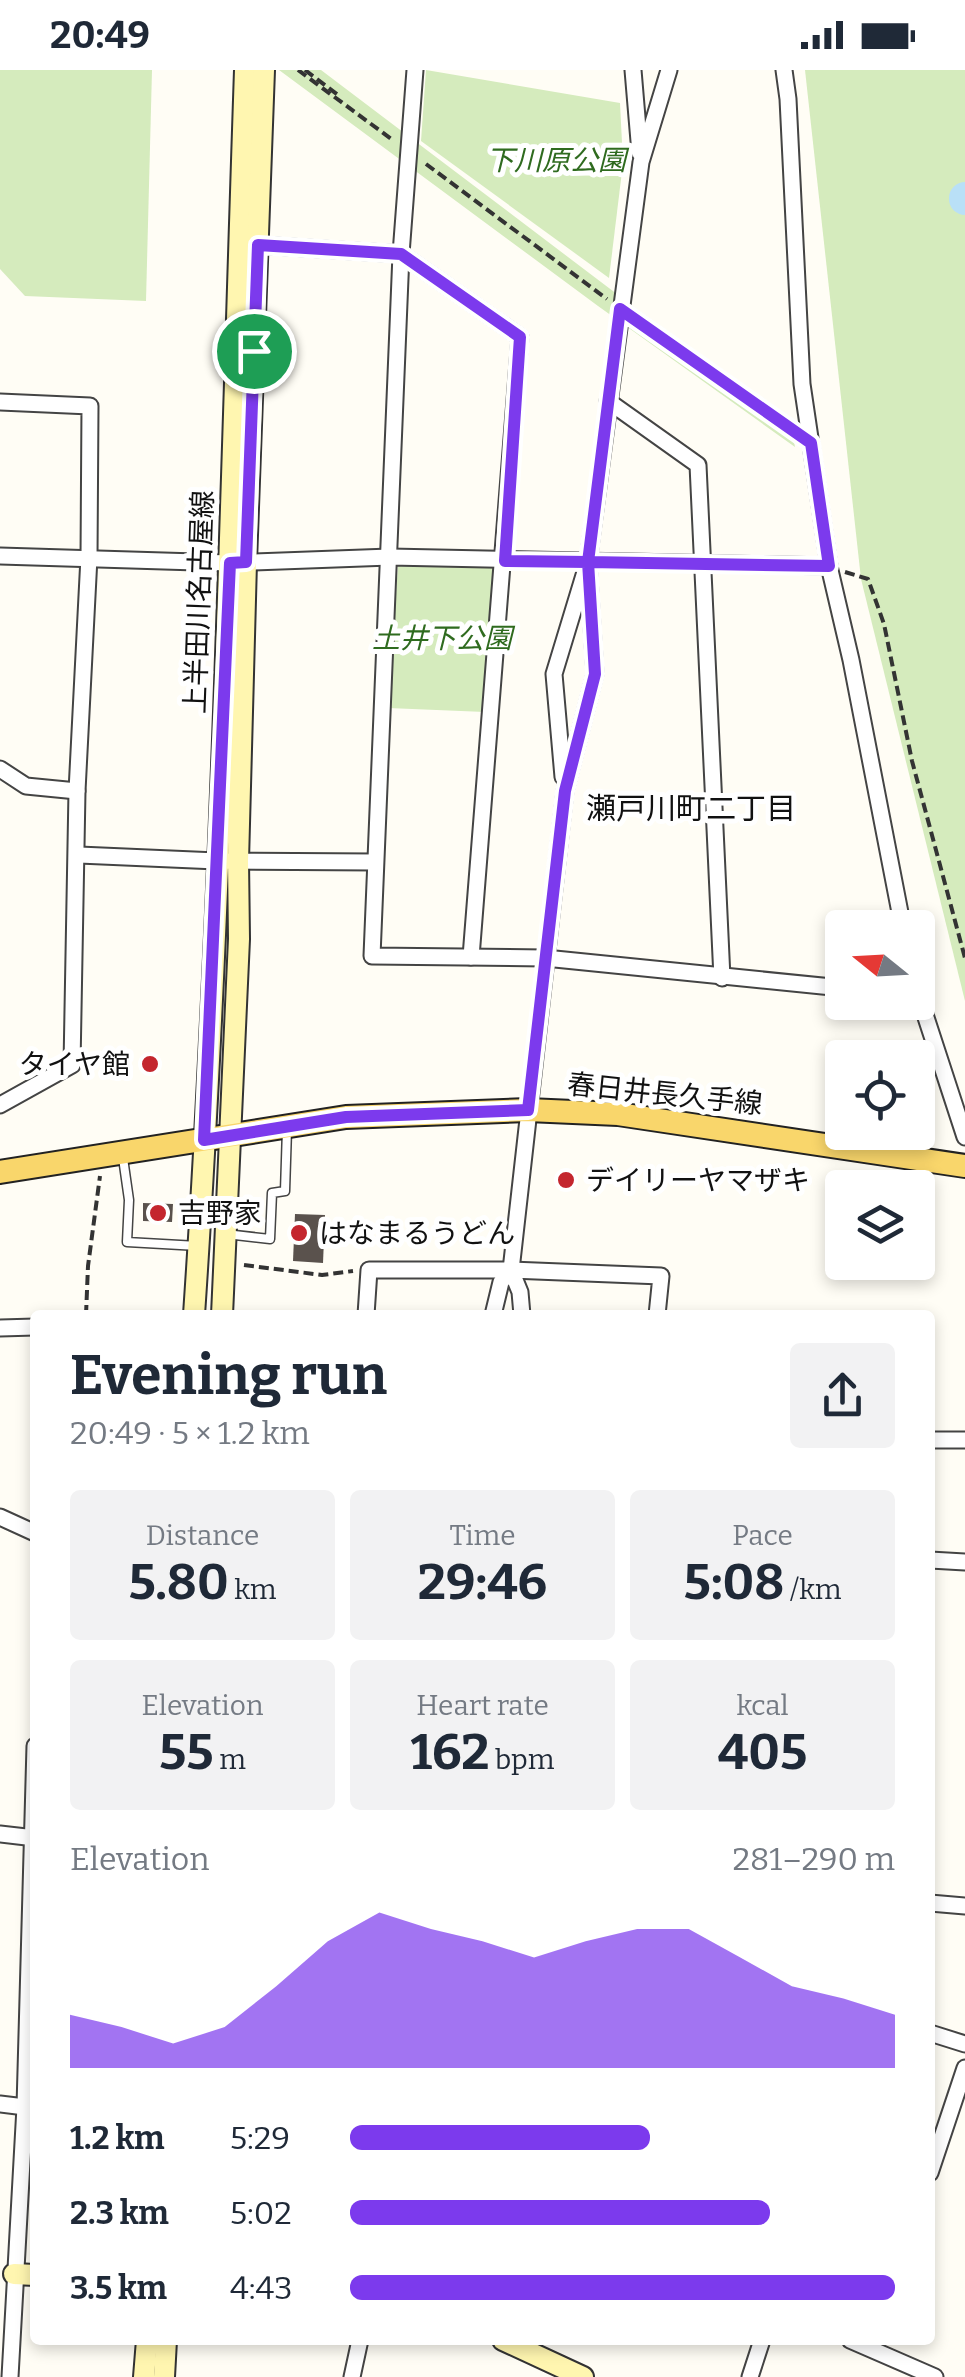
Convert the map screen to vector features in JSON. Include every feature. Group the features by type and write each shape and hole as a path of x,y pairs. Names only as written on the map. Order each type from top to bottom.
{"main road":[{"name":"上半田川名古屋線","path":"194,1310 227,861 238,562 245,70"},
{"name":"上半田川名古屋線","path":"238,562 258,245 264,70"},
{"name":"上半田川名古屋線","path":"222,1310 240,939 227,861"},
{"name":"春日井長久手線","path":"3,1165 232,1137 346,1117 528,1110 618,1114 965,1166"},
{"path":"144,2377 147,2345"},
{"path":"164,2377 166,2345"},
{"path":"512,2345 556,2371 583,2377"}],"street":[{"path":"415,70 401,254 372,956 544,958 825,987"},
{"path":"633,70 641,162"},
{"path":"565,791 554,674 588,562 641,162 669,70"},
{"path":"784,70 802,384 829,566 900,910"},
{"path":"258,245 401,254 520,337 472,957"},
{"path":"608,401 698,464 722,978"},
{"path":"0,402 90,406 89,557 78,791 72,1065 0,1104"},
{"path":"0,556 238,562 390,558 829,566"},
{"path":"494,1310 501,1282 510,1270 565,791 595,674 588,562"},
{"path":"0,770 26,786 78,791"},
{"path":"78,855 375,862"},
{"path":"927,1020 965,1137"},
{"path":"366,1310 368,1270 510,1270 661,1276 658,1310"},
{"path":"510,1270 520,1292 522,1310"},
{"path":"0,1328 30,1327"},
{"path":"935,1440 965,1440"},
{"path":"0,1517 30,1531"},
{"path":"935,1560 965,1562"},
{"path":"0,1834 30,1838"},
{"path":"935,1903 965,1906"},
{"path":"10,2377 30,1939"},
{"path":"935,2035 965,2044"},
{"path":"935,2157 965,2068"},
{"path":"0,2104 25,2107"},
{"path":"352,2377 359,2345"},
{"path":"750,2377 760,2345"},
{"path":"873,2345 935,2377"}],"lane":[{"path":"226,1234 270,1239 272,1192 285,1192 287,1128"},
{"path":"112,1153 129,1200 127,1242 198,1246"}],"path":[{"path":"307,71 338,94 336,98"},
{"path":"307,71 336,98 620,309 811,443"},
{"path":"829,566 868,580 884,624 912,761 965,958"},
{"path":"86,1310 88,1266 112,1153"},
{"path":"224,1264 265,1265 322,1275 368,1270"}],"green space":[{"path":"0,70 152,70 146,301 25,296 0,269"},
{"path":"279,70 321,70 634,307 789,416 795,447 598,306"},
{"name":"下川原公園","path":"426,70 620,103 623,163 609,278 421,141"},
{"path":"805,70 965,70 965,1001 861,579"},
{"name":"土井下公園","path":"398,566 496,568 485,712 388,708"}],"building":[{"name":"吉野家","path":"143,1203 173,1204 172,1222 143,1221"},
{"path":"295,1214 325,1215 323,1263 293,1261"}],"place":[{"name":"タイヤ館","path":"150,1064"},
{"name":"デイリーヤマザキ","path":"566,1180"},
{"name":"吉野家","path":"158,1213"},
{"name":"はなまるうどん","path":"299,1233"}],"district":[{"name":"瀬戸川町二丁目","path":"691,809"}],"route":[{"path":"254,351 246,562 230,563 204,1140 346,1117 528,1110 565,791 595,674 588,562 829,566 811,443 620,309 588,562 505,561 520,337 401,254 258,245 254,351"}]}
